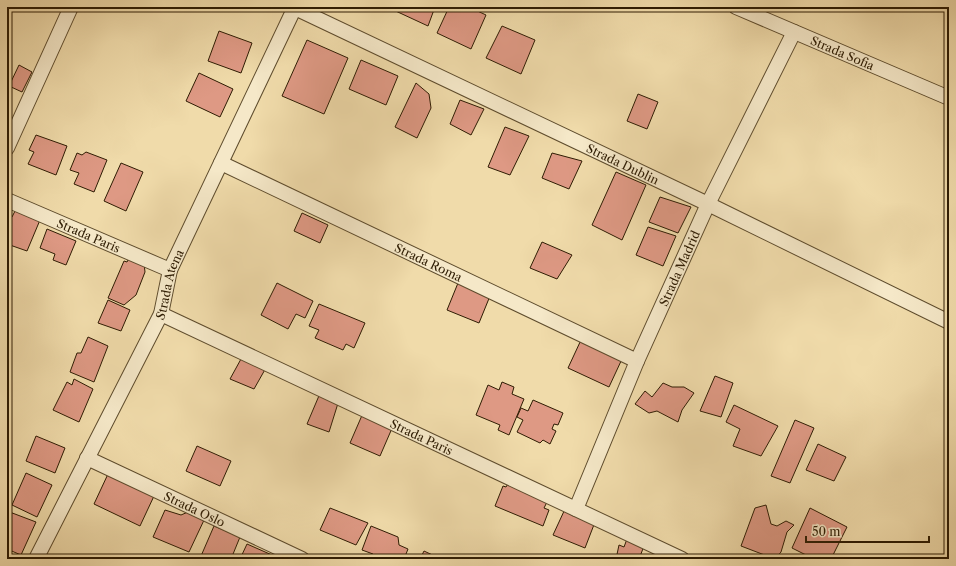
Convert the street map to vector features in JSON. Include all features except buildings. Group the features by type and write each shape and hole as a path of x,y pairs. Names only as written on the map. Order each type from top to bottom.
{"street":[{"path":"7,148 11,124 71,7"},
{"name":"Strada Sofia","path":"736,7 949,98"},
{"name":"Strada Atena","path":"36,559 161,314 170,270 295,8"},
{"name":"Strada Dublin","path":"295,8 708,204 949,322"},
{"name":"Strada Madrid","path":"576,509 637,361 708,204 794,32"},
{"name":"Strada Roma","path":"221,162 637,361"},
{"name":"Strada Paris","path":"7,200 170,270"},
{"name":"Strada Paris","path":"161,314 682,559"},
{"name":"Strada Oslo","path":"87,458 302,559"}]}
